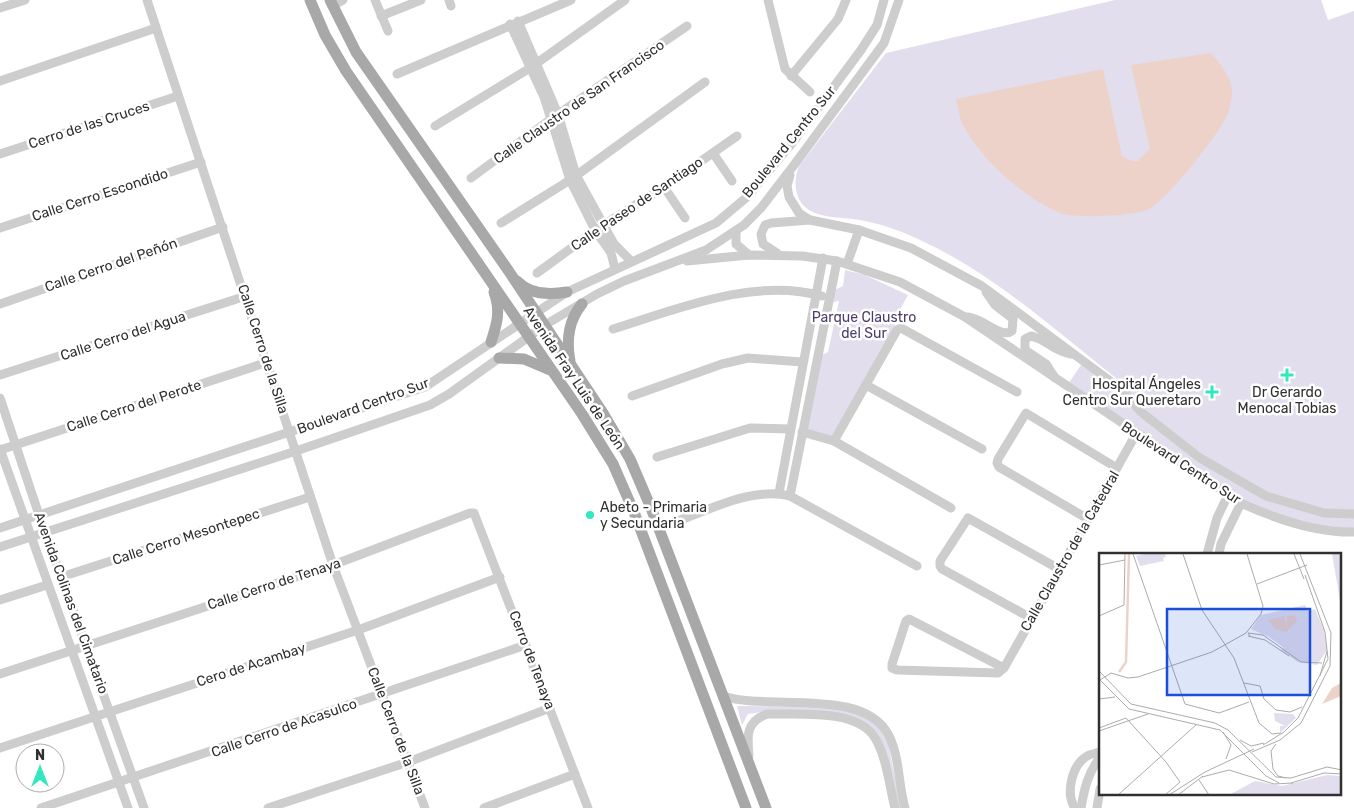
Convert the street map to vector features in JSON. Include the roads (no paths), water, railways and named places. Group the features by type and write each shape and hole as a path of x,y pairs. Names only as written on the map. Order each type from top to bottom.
{"main road":[{"name":"Avenida Fray Luis de León","path":"310,0 317,18 346,71 582,414 613,464 634,512 746,808"},
{"path":"316,0 317,18"},
{"name":"Avenida Fray Luis de León","path":"331,3 356,52 508,270 570,363 630,459 724,696 766,808"},
{"path":"508,270 521,285 529,290 552,294 567,292"},
{"path":"490,281 498,303 498,317 490,342"},
{"path":"570,363 568,331 572,319 582,304"},
{"path":"499,358 524,359 552,371"}],"street":[{"path":"0,8 25,0"},
{"name":"Calle Cerro de la Silla","path":"147,0 268,362 310,497 425,808"},
{"path":"331,3 343,0"},
{"path":"375,0 388,31"},
{"path":"381,16 421,0"},
{"path":"397,74 571,0"},
{"path":"435,126 533,65 625,0"},
{"path":"768,0 782,62 791,76 810,92"},
{"path":"791,76 838,19 846,0"},
{"name":"Boulevard Centro Sur","path":"0,528 425,386 567,292 631,261 699,232 716,222 747,197 793,142 862,50 877,25 884,0"},
{"name":"Boulevard Centro Sur","path":"0,547 296,451 430,405 449,394 545,325 582,304 624,281 706,250 736,231 760,208 794,165 884,43 899,0"},
{"path":"514,23 533,65 544,97 555,117 573,177 611,253 615,269"},
{"name":"Calle Claustro de San Francisco","path":"471,178 555,117 687,26"},
{"path":"0,81 156,28"},
{"path":"501,222 573,177 705,82"},
{"name":"Cerro de las Cruces","path":"0,154 178,96"},
{"name":"Calle Paseo de Santiago","path":"536,273 599,227 664,187 737,136"},
{"path":"713,153 732,181"},
{"name":"Calle Cerro Escondido","path":"0,228 201,162"},
{"name":"Boulevard Centro Sur","path":"794,165 787,186 789,197 799,213 810,220 859,230 911,248 982,286 1121,389 1141,412 1200,458 1266,496 1324,512 1354,514"},
{"path":"664,187 685,218"},
{"path":"780,254 763,244 761,234 765,226 770,223 810,220"},
{"name":"Calle Cerro del Peñón","path":"0,304 222,227"},
{"path":"599,227 631,261"},
{"path":"847,264 859,230"},
{"path":"736,231 736,244 749,255"},
{"name":"Boulevard Centro Sur","path":"681,261 780,254 824,258 900,282 965,317 1241,503 1265,514 1304,527 1354,532"},
{"path":"779,493 802,362 824,258"},
{"path":"790,496 828,298 837,261"},
{"path":"965,317 978,318 1002,334 1008,335 1012,332 1013,319 995,305 982,286"},
{"path":"612,329 708,298 750,292 816,294 828,298"},
{"name":"Calle Cerro del Agua","path":"0,375 246,296"},
{"path":"834,441 897,330 901,328 1017,392"},
{"path":"1056,379 1051,369 1025,350 1025,340 1031,336 1038,337 1059,352 1072,354"},
{"path":"632,396 722,364 748,358 802,362"},
{"name":"Calle Cerro del Perote","path":"0,450 268,362"},
{"path":"866,385 982,449"},
{"name":"Avenida Colinas del Cimatario","path":"0,398 45,532 144,808"},
{"path":"796,398 808,400"},
{"path":"1088,519 999,467 997,463 998,458 1026,413 1117,468"},
{"path":"657,457 750,428 790,429"},
{"path":"802,432 834,441 951,508"},
{"name":"Calle Claustro de la Catedral","path":"1004,668 1136,434"},
{"name":"Avenida Colinas del Cimatario","path":"0,450 23,520 128,808"},
{"path":"680,520 750,496 779,493 790,496 917,566"},
{"path":"1207,553 1216,518 1228,495"},
{"name":"Calle Cerro Mesontepec","path":"61,577 310,497"},
{"path":"1219,553 1221,544 1241,503"},
{"name":"Calle Cerro de Tenaya","path":"0,674 334,564 474,513"},
{"name":"Cerro de Tenaya","path":"474,513 588,808"},
{"path":"1031,618 942,569 940,562 968,518 1059,569"},
{"path":"1209,542 1221,544"},
{"name":"Cero de Acambay","path":"0,748 358,630 500,577"},
{"path":"0,600 47,585"},
{"path":"54,605 69,600"},
{"path":"910,619 1004,668 998,673 897,670 892,668 892,664 896,646 906,621 910,619"},
{"name":"Calle Cerro de Acasulco","path":"41,808 526,645"},
{"path":"724,696 741,701 845,706 871,715 880,723 892,742 905,808"},
{"path":"268,808 408,762 550,708"},
{"path":"750,766 747,732 752,722 759,717 767,714 847,717 860,722 875,738 883,759 895,808"},
{"path":"1075,808 1071,798 1071,781 1076,768 1087,756 1099,752"},
{"path":"1081,808 1085,788 1094,765 1099,759"},
{"path":"484,808 575,774"},
{"path":"1097,808 1099,795"}],"place":[{"name":"Dr Gerardo Menocal Tobias","path":"1287,375"},
{"name":"Hospital Ángeles Centro Sur Queretaro","path":"1212,392"},
{"name":"Abeto - Primaria y Secundaria","path":"590,515"}],"park label":[{"name":"Parque Claustro del Sur","path":"864,326"}]}
